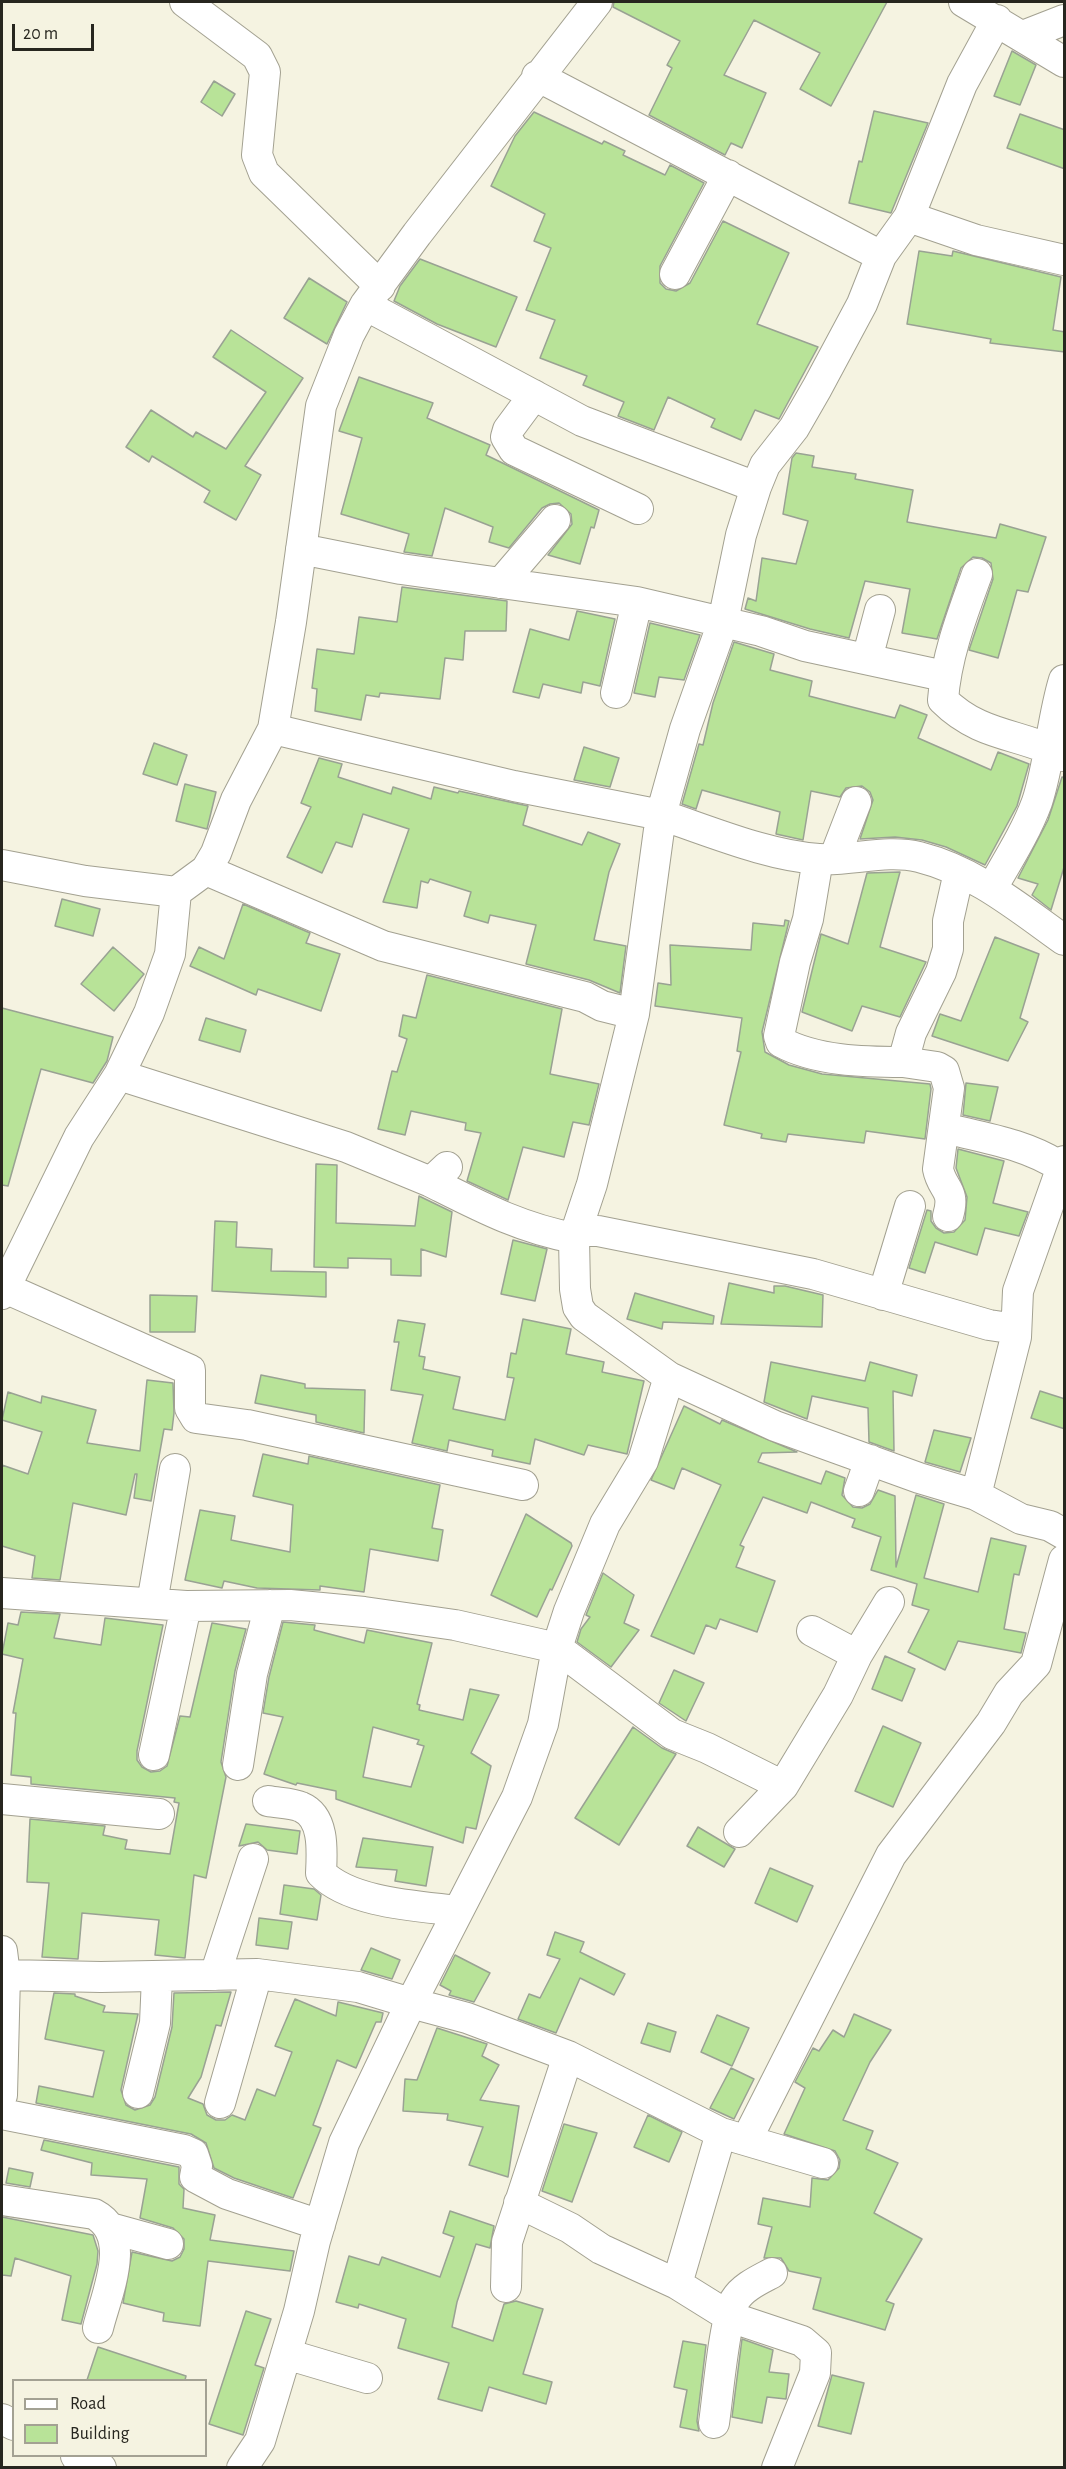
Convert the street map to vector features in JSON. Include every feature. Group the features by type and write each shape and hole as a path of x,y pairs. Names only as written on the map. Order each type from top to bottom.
{"street":[{"path":"185,2 257,56 265,72 257,155 264,173 372,295 534,395 582,421 756,487"},
{"path":"2,865 85,881 176,892 206,870 216,853 236,800 273,729 321,406 349,335 372,295 537,76 597,2"},
{"path":"964,2 1065,62"},
{"path":"997,20 962,84 909,218 881,256 862,304 817,388 794,428 765,465 756,487 741,535 723,622 685,729 661,815 634,1014 592,1184 575,1235 575,1289 578,1307 584,1316 669,1377 775,1426 976,1494 1021,1519 1050,1526 1065,1534"},
{"path":"1023,36 1065,20"},
{"path":"537,76 881,256"},
{"path":"675,274 728,175"},
{"path":"909,218 976,240 1065,260"},
{"path":"534,395 508,430 506,437 514,450 638,509"},
{"path":"501,583 555,520"},
{"path":"301,549 401,569 637,602 723,622 805,646 945,676"},
{"path":"977,574 945,676 943,700 959,717 1009,738 1057,752"},
{"path":"616,693 637,602"},
{"path":"867,659 880,610"},
{"path":"992,888 1022,836 1057,752 1056,708 1065,680"},
{"path":"273,729 503,784 661,815 758,847 826,859 863,856 918,857 959,872 992,888 1065,940"},
{"path":"856,802 826,859 808,919 781,1027 781,1042 803,1051 854,1060 903,1062 937,1067 944,1071 949,1088 938,1169 940,1178 946,1183 951,1195 948,1215"},
{"path":"206,870 383,946 585,997 602,1006 634,1014"},
{"path":"903,1062 911,1034 941,972 948,949 948,921 959,872"},
{"path":"176,892 170,954 149,1013 119,1075 79,1137 3,1291 190,1370 190,1408 196,1418 247,1425 523,1485"},
{"path":"119,1075 439,1174 502,1218 537,1231 575,1235 598,1231 784,1268 989,1325 1016,1329"},
{"path":"944,1128 1020,1146 1063,1164 1018,1292 1016,1329 976,1494"},
{"path":"883,1295 910,1206"},
{"path":"242,2468 260,2441 344,2143 411,2003 517,1797 543,1724 557,1648 569,1611 605,1524 644,1461 669,1377"},
{"path":"859,1491 870,1460"},
{"path":"152,1603 175,1469"},
{"path":"677,2284 734,2136 891,1855 992,1724 1009,1693 1035,1664 1065,1560"},
{"path":"2,1593 186,1606 270,1605 364,1612 432,1622 557,1648 672,1734 707,1748 783,1786"},
{"path":"739,1832 783,1786 838,1695 857,1655 889,1602"},
{"path":"238,1765 252,1674 270,1605"},
{"path":"154,1755 186,1606"},
{"path":"812,1631 857,1655"},
{"path":"2,1798 159,1814"},
{"path":"268,1802 301,1807 308,1812 321,1836 321,1873 339,1887 400,1904 458,1911"},
{"path":"215,1975 253,1859"},
{"path":"2,2095 3,1963 157,1977 257,1974 358,1987 467,2018 568,2056 734,2136 823,2163"},
{"path":"220,2103 257,1974"},
{"path":"138,2093 155,2023 157,1977"},
{"path":"506,2287 507,2242 568,2056"},
{"path":"2,2114 184,2150 193,2154 197,2166 195,2177 227,2194 320,2225"},
{"path":"2,2200 94,2214 102,2218 110,2228 115,2257 98,2328"},
{"path":"519,2203 570,2228 601,2249 677,2284 730,2317 802,2342 816,2353 815,2373 777,2468"},
{"path":"110,2228 168,2244"},
{"path":"714,2423 730,2317 735,2299 752,2283 772,2273"},
{"path":"286,2354 368,2378"},
{"path":"78,2457 101,2468"}],"building":[{"path":"614,2 887,2 831,106 800,89 820,53 754,20 724,75 766,93 742,148 731,143 725,155 649,115 672,68 667,65 680,41 613,7"},
{"path":"1012,51 1036,65 1020,105 994,96"},
{"path":"214,81 235,94 222,116 201,102"},
{"path":"874,111 928,123 891,213 849,203"},
{"path":"534,112 602,144 604,141 625,151 623,155 665,175 670,165 704,183 660,266 660,283 666,289 676,291 690,283 723,221 789,253 757,324 818,347 779,419 755,410 741,440 711,427 715,419 668,397 654,430 618,416 624,402 583,385 587,376 540,358 555,320 526,310 551,248 534,241 545,214 491,186 515,136"},
{"path":"1020,114 1065,130 1065,169 1007,148"},
{"path":"919,251 952,256 953,251 1061,277 1053,330 1065,332 1065,352 990,343 991,339 907,324"},
{"path":"420,259 517,297 496,347 437,324 394,301 400,286"},
{"path":"309,278 347,302 327,344 284,318"},
{"path":"231,330 303,378 245,466 261,475 236,520 204,502 210,491 152,456 149,462 126,447 151,410 193,437 196,432 226,449 266,392 213,357"},
{"path":"359,377 433,403 427,418 490,445 486,455 599,510 594,528 591,527 580,564 548,555 572,524 571,514 559,503 542,508 509,548 489,542 493,527 445,508 432,556 404,552 409,534 341,514 362,438 339,431"},
{"path":"796,453 814,456 812,467 856,474 855,479 913,490 907,522 996,538 1000,524 1046,537 1028,592 1017,590 998,658 969,650 993,579 991,563 982,558 973,557 961,568 937,639 902,633 910,589 865,581 849,638 810,629 745,609 748,598 756,601 762,558 796,564 808,521 783,514 792,458"},
{"path":"402,587 507,601 506,631 465,631 463,660 445,658 440,699 380,693 379,697 366,695 361,720 315,711 317,689 312,688 317,649 354,654 359,617 397,622"},
{"path":"577,611 615,619 600,686 583,682 581,693 543,684 539,698 513,692 530,629 569,640"},
{"path":"650,623 700,635 684,680 659,677 655,697 634,693"},
{"path":"734,642 774,654 770,670 812,681 809,696 895,718 900,705 927,715 918,738 991,770 998,752 1029,764 1017,806 985,865 946,847 922,840 895,837 860,839 873,800 870,792 862,786 846,788 840,797 811,791 803,840 776,834 780,812 702,790 696,809 682,804 699,744 703,745 713,703"},
{"path":"154,743 187,755 177,785 143,774"},
{"path":"584,747 619,758 610,787 574,780"},
{"path":"319,758 342,764 338,777 391,794 393,787 431,799 434,787 528,806 523,825 582,845 588,832 620,844 609,872 594,940 626,946 620,993 589,980 526,964 536,925 490,915 488,923 464,916 471,892 430,879 428,883 421,881 417,908 383,902 409,829 363,814 352,847 336,842 322,873 287,857 311,807 301,803"},
{"path":"1062,777 1065,778 1065,864 1051,910 1032,895 1038,884 1018,878 1048,820"},
{"path":"185,784 216,792 207,829 176,821"},
{"path":"900,872 880,947 926,962 900,1017 862,1006 852,1031 802,1012 821,934 848,944 867,873"},
{"path":"62,899 100,909 93,936 55,926"},
{"path":"243,904 310,933 306,943 340,954 321,1011 258,989 256,995 190,966 199,947 224,959"},
{"path":"785,920 789,921 762,1032 765,1052 789,1065 822,1074 930,1084 925,1139 866,1131 864,1143 788,1134 786,1142 761,1138 762,1134 724,1125 741,1052 737,1051 742,1018 655,1006 658,983 671,985 670,945 751,950 753,923 784,926"},
{"path":"995,937 1039,954 1020,1018 1028,1022 1008,1061 932,1036 940,1014 961,1021"},
{"path":"113,947 144,974 114,1011 81,984"},
{"path":"427,975 562,1009 550,1074 599,1084 589,1125 573,1122 564,1157 523,1147 508,1200 467,1181 481,1133 465,1130 466,1123 411,1111 405,1135 378,1129 392,1071 397,1072 407,1039 399,1036 403,1015 416,1018"},
{"path":"2,1008 113,1037 107,1061 93,1083 41,1069 8,1186 2,1185"},
{"path":"206,1018 246,1030 240,1052 199,1040"},
{"path":"966,1083 998,1087 990,1121 963,1115"},
{"path":"958,1149 1004,1161 993,1203 1028,1212 1019,1236 985,1228 977,1255 935,1242 925,1273 909,1268 927,1210 931,1211 931,1221 936,1228 944,1233 954,1232 965,1220 967,1197 956,1168"},
{"path":"316,1164 337,1165 336,1223 415,1226 419,1196 452,1212 446,1257 421,1249 421,1276 391,1275 391,1259 348,1258 348,1268 314,1267"},
{"path":"215,1221 237,1222 236,1247 272,1249 271,1271 326,1272 326,1297 212,1291"},
{"path":"513,1240 547,1249 535,1301 501,1294"},
{"path":"729,1283 774,1293 774,1286 785,1286 823,1295 822,1327 721,1324"},
{"path":"635,1293 714,1316 713,1324 663,1322 662,1329 627,1319"},
{"path":"150,1295 197,1296 195,1332 150,1332"},
{"path":"523,1319 571,1329 566,1354 604,1362 602,1372 644,1381 627,1454 588,1445 584,1455 535,1439 530,1464 492,1456 493,1450 449,1440 447,1451 412,1443 423,1395 391,1390 399,1342 394,1342 398,1320 425,1324 419,1356 425,1357 423,1369 460,1377 453,1409 505,1420 514,1378 507,1377 511,1353 516,1354"},
{"path":"771,1362 865,1381 870,1362 917,1375 912,1396 893,1391 894,1451 869,1442 868,1408 812,1396 807,1419 764,1402"},
{"path":"261,1375 305,1384 305,1388 365,1390 364,1433 316,1422 316,1415 255,1403"},
{"path":"147,1380 173,1383 174,1413 172,1430 164,1429 151,1501 134,1498 137,1474 135,1474 126,1515 73,1503 60,1580 32,1578 35,1556 2,1546 2,1465 28,1474 42,1432 2,1420 8,1392 41,1403 42,1396 96,1410 87,1443 140,1451"},
{"path":"1040,1391 1065,1399 1065,1429 1031,1418"},
{"path":"684,1406 720,1424 722,1420 797,1452 762,1453 758,1462 821,1484 826,1471 845,1478 842,1495 853,1507 862,1508 870,1504 878,1490 895,1496 896,1567 916,1495 944,1504 924,1578 978,1592 991,1538 1026,1546 1019,1575 1014,1574 1004,1629 1026,1633 1021,1653 958,1641 945,1670 908,1652 929,1610 912,1605 917,1584 871,1570 881,1537 852,1527 855,1519 811,1502 807,1513 763,1497 740,1545 744,1547 736,1567 775,1581 757,1632 720,1619 716,1629 706,1625 694,1654 651,1636 721,1485 682,1468 674,1489 651,1480"},
{"path":"934,1430 971,1438 960,1472 925,1462"},
{"path":"263,1454 308,1464 309,1456 440,1485 432,1528 443,1530 438,1561 370,1549 364,1592 320,1586 320,1590 257,1588 224,1581 222,1588 185,1580 200,1510 235,1516 231,1540 290,1552 293,1505 253,1496"},
{"path":"526,1514 571,1543 572,1546 537,1617 491,1595"},
{"path":"603,1573 634,1595 624,1623 639,1630 611,1667 577,1642 581,1629 590,1617 586,1615"},
{"path":"21,1612 60,1614 54,1638 101,1645 105,1618 163,1625 137,1751 137,1760 142,1767 151,1772 160,1771 167,1766 180,1716 190,1717 212,1623 246,1629 235,1671 221,1762 226,1777 206,1878 194,1875 185,1958 155,1955 159,1920 82,1913 78,1959 42,1957 49,1883 27,1882 30,1819 105,1826 103,1835 127,1840 125,1849 170,1854 179,1803 174,1802 175,1798 31,1784 31,1777 11,1775 16,1713 13,1713 23,1659 2,1654 8,1623 18,1625"},
{"path":"283,1622 315,1625 314,1630 364,1643 367,1630 432,1643 417,1704 420,1705 419,1710 463,1720 470,1689 499,1695 471,1753 491,1766 476,1829 466,1827 463,1843 336,1799 336,1791 297,1783 296,1785 264,1774 283,1717 263,1713 269,1677","holes":["373,1727 419,1740 417,1744 424,1746 411,1787 363,1777"]},
{"path":"885,1656 915,1669 902,1701 872,1689"},
{"path":"674,1670 704,1683 686,1721 659,1703"},
{"path":"883,1726 921,1743 893,1807 855,1791"},
{"path":"633,1727 662,1748 676,1754 619,1845 575,1818"},
{"path":"246,1824 300,1831 297,1854 267,1850 258,1842 239,1846"},
{"path":"698,1827 735,1849 724,1867 687,1846"},
{"path":"363,1838 433,1847 426,1886 395,1881 397,1870 356,1867"},
{"path":"770,1868 813,1886 797,1922 755,1903"},
{"path":"284,1885 314,1889 321,1895 317,1920 280,1914"},
{"path":"259,1918 292,1922 288,1949 256,1945"},
{"path":"555,1932 584,1942 580,1952 625,1974 614,1995 580,1978 556,2033 518,2019 529,1994 540,1998 560,1959 547,1955"},
{"path":"371,1948 400,1960 392,1979 361,1970"},
{"path":"455,1955 490,1973 474,2002 449,1995 451,1991 440,1985"},
{"path":"231,1992 221,2026 216,2025 201,2077 188,2098 203,2104 207,2115 216,2120 225,2120 232,2115 245,2120 257,2089 275,2096 292,2052 275,2046 295,1999 336,2016 338,2002 383,2013 381,2022 376,2022 356,2068 337,2060 313,2125 321,2128 293,2198 234,2178 214,2168 206,2143 191,2134 36,2103 39,2086 93,2097 104,2051 45,2039 54,1993 75,1994 75,1996 105,2006 103,2012 138,2014 121,2090 126,2105 135,2110 150,2105 155,2097 172,2027 174,1993"},
{"path":"854,2014 891,2030 870,2062 843,2120 873,2131 866,2149 898,2163 874,2213 922,2239 886,2301 894,2304 885,2330 813,2309 821,2278 789,2271 781,2258 764,2258 772,2227 758,2224 763,2198 810,2207 812,2178 828,2180 839,2168 840,2160 835,2151 784,2134 805,2088 795,2082 813,2048 819,2051 833,2030 844,2037"},
{"path":"717,2015 749,2028 732,2066 701,2052"},
{"path":"648,2023 676,2032 670,2052 641,2043"},
{"path":"437,2028 487,2044 482,2056 499,2065 480,2100 519,2106 508,2177 469,2165 483,2127 447,2120 448,2114 403,2111 405,2079 417,2080"},
{"path":"731,2068 754,2079 734,2119 710,2108"},
{"path":"648,2115 682,2132 669,2162 634,2147"},
{"path":"564,2124 597,2133 572,2202 542,2191"},
{"path":"44,2140 179,2167 179,2184 184,2189 183,2208 215,2215 210,2240 294,2251 290,2271 208,2261 200,2326 163,2321 164,2313 123,2303 132,2252 172,2261 180,2257 184,2249 184,2239 173,2228 140,2218 147,2179 91,2175 92,2163 41,2150"},
{"path":"9,2168 33,2173 30,2187 6,2183"},
{"path":"450,2211 494,2226 490,2248 476,2244 457,2302 452,2327 493,2341 504,2304 516,2301 543,2309 523,2374 552,2382 546,2404 489,2387 482,2411 438,2399 449,2363 398,2348 406,2319 359,2304 358,2308 336,2302 349,2256 379,2265 382,2257 440,2277 454,2237 443,2233"},
{"path":"2,2217 93,2235 98,2251 97,2264 81,2324 62,2320 71,2276 15,2258 11,2276 2,2275"},
{"path":"246,2311 271,2319 255,2365 264,2368 243,2435 209,2424"},
{"path":"742,2339 773,2350 769,2372 789,2374 786,2399 767,2397 762,2423 732,2417"},
{"path":"683,2341 706,2345 697,2421 699,2431 680,2427 687,2390 674,2387"},
{"path":"98,2347 186,2376 185,2379 87,2379"},
{"path":"832,2375 864,2383 851,2434 818,2426"}]}
